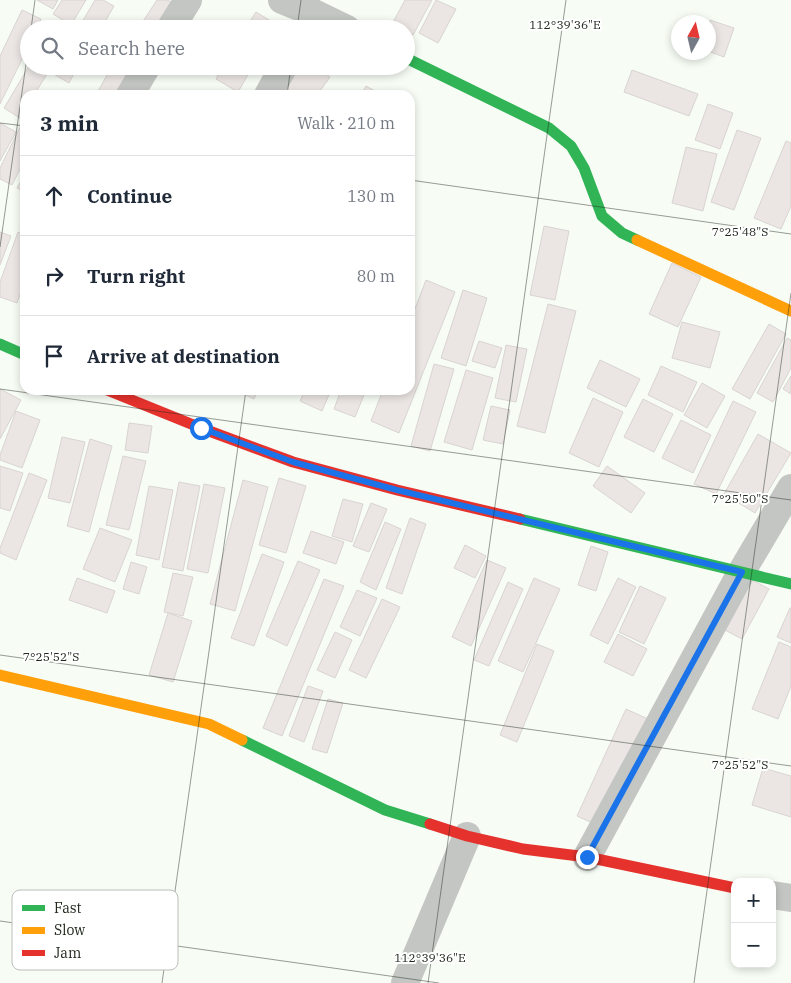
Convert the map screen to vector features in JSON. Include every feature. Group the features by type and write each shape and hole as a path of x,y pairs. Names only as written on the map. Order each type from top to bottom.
{"street":[{"path":"176,20 188,0"},
{"path":"282,0 309,20"},
{"path":"415,62 549,128 571,146 584,168 602,216 622,233 791,311"},
{"path":"133,90 142,75"},
{"path":"271,90 279,75"},
{"path":"0,344 20,353"},
{"path":"118,395 293,462 397,490 791,584"},
{"path":"587,857 742,572 791,488"},
{"path":"0,675 209,724 319,776 385,810 466,836 523,849 587,857 731,887"},
{"path":"405,983 466,836"},
{"path":"776,896 791,898"}],"building":[{"path":"37,0 58,0 53,9"},
{"path":"62,0 86,0 74,20 63,20 53,14"},
{"path":"95,0 103,0 114,6 106,20 83,20"},
{"path":"157,0 168,0 181,8 173,20 144,20"},
{"path":"405,0 432,0 415,31 415,20 394,20"},
{"path":"436,0 456,9 438,43 419,33"},
{"path":"22,10 41,19 20,20 20,63 0,104 0,56"},
{"path":"256,12 269,20 251,20"},
{"path":"716,22 734,28 724,57 716,54"},
{"path":"632,70 698,94 689,116 624,92"},
{"path":"24,75 46,75 37,90 20,90 20,118 4,108"},
{"path":"55,75 73,75 69,83"},
{"path":"107,75 136,75 129,90 99,90"},
{"path":"218,75 248,75 239,90 235,90 216,79"},
{"path":"290,75 327,75 330,77 321,90 279,90"},
{"path":"366,86 373,90 364,90"},
{"path":"708,104 733,113 720,149 695,140"},
{"path":"0,123 16,132 0,161"},
{"path":"20,127 20,169 12,185 0,179 0,168"},
{"path":"737,130 761,138 734,210 711,202"},
{"path":"786,141 791,143 791,206 781,229 754,218"},
{"path":"686,147 717,154 703,211 672,203"},
{"path":"544,226 569,231 555,300 530,295"},
{"path":"0,232 11,236 0,265"},
{"path":"18,232 20,233 20,294 17,303 0,297 0,282"},
{"path":"672,263 701,277 678,327 649,314"},
{"path":"426,280 455,292 415,393 415,309"},
{"path":"463,290 487,298 466,366 441,358"},
{"path":"548,304 576,311 545,433 517,426"},
{"path":"682,322 720,332 710,368 672,358"},
{"path":"769,324 786,334 750,399 732,389"},
{"path":"787,338 791,340 791,368 773,402 757,393"},
{"path":"479,341 502,348 495,368 472,361"},
{"path":"506,345 527,349 516,402 495,398"},
{"path":"600,360 640,379 626,407 587,388"},
{"path":"434,364 454,369 430,451 411,446"},
{"path":"661,366 697,382 683,412 648,395"},
{"path":"466,370 493,378 472,450 444,442"},
{"path":"791,376 791,394 783,389"},
{"path":"702,383 725,396 707,428 684,415"},
{"path":"0,389 21,400 0,439"},
{"path":"246,395 256,395 254,399"},
{"path":"303,395 329,395 322,411 300,401"},
{"path":"339,395 364,395 355,417 334,409"},
{"path":"381,395 414,395 399,433 371,421"},
{"path":"593,398 623,412 599,467 569,453"},
{"path":"643,399 673,414 654,452 624,437"},
{"path":"733,401 756,412 716,494 694,484"},
{"path":"491,406 510,410 503,444 483,440"},
{"path":"16,411 40,420 22,468 0,460 0,455"},
{"path":"681,420 711,435 693,473 662,458"},
{"path":"129,423 152,426 148,453 125,450"},
{"path":"758,434 791,453 755,513 724,494"},
{"path":"62,437 85,442 70,503 48,498"},
{"path":"90,439 112,446 89,532 67,526"},
{"path":"123,456 146,461 129,530 106,525"},
{"path":"0,466 23,473 10,511 0,508"},
{"path":"607,466 645,493 631,513 593,486"},
{"path":"29,473 47,480 16,560 0,553 0,548"},
{"path":"279,478 306,486 286,553 259,545"},
{"path":"243,480 268,487 235,611 210,604"},
{"path":"179,482 200,486 183,571 162,567"},
{"path":"204,484 225,488 208,573 187,569"},
{"path":"149,486 173,490 159,560 136,555"},
{"path":"343,499 363,504 352,542 332,536"},
{"path":"371,503 387,509 369,552 353,546"},
{"path":"410,518 426,524 402,594 386,588"},
{"path":"385,522 401,529 376,590 360,582"},
{"path":"100,528 132,540 115,582 83,569"},
{"path":"311,531 344,542 336,564 303,553"},
{"path":"465,545 486,556 475,578 454,568"},
{"path":"591,546 608,552 596,591 578,585"},
{"path":"262,554 284,562 254,646 231,638"},
{"path":"487,560 506,568 471,646 452,637"},
{"path":"298,561 320,570 287,646 266,636"},
{"path":"131,562 147,567 139,594 123,589"},
{"path":"173,573 193,577 183,616 164,612"},
{"path":"77,578 115,591 107,613 69,600"},
{"path":"534,578 560,589 523,672 498,661"},
{"path":"618,578 636,587 608,644 590,635"},
{"path":"749,578 769,589 742,639 721,628"},
{"path":"324,579 344,586 282,736 263,728"},
{"path":"508,582 523,589 489,666 474,660"},
{"path":"640,586 666,598 644,644 619,632"},
{"path":"357,590 377,598 360,636 340,627"},
{"path":"382,599 400,607 366,678 349,670"},
{"path":"791,608 791,643 777,637"},
{"path":"168,613 192,621 173,682 149,675"},
{"path":"335,632 352,640 335,678 317,670"},
{"path":"618,634 647,649 633,676 604,662"},
{"path":"779,642 791,647 791,686 778,719 752,709"},
{"path":"537,644 554,651 517,742 500,735"},
{"path":"308,686 323,691 304,742 289,736"},
{"path":"328,699 343,703 327,753 312,749"},
{"path":"626,709 648,719 599,826 577,816"},
{"path":"763,768 791,776 791,817 752,805"}],"traffic: fast":[{"path":"415,62 549,128 571,146 584,168 602,216 622,233 637,240"},
{"path":"0,344 20,353"},
{"path":"520,519 791,584"},
{"path":"242,740 385,810 430,824"}],"traffic: slow":[{"path":"637,240 791,311"},
{"path":"0,675 209,724 242,740"}],"traffic: jam":[{"path":"119,395 293,462 397,490 520,519"},
{"path":"430,824 467,836 523,849 587,857 731,887"}],"route":[{"path":"201,428 293,462 397,490 742,572 587,857"}]}
